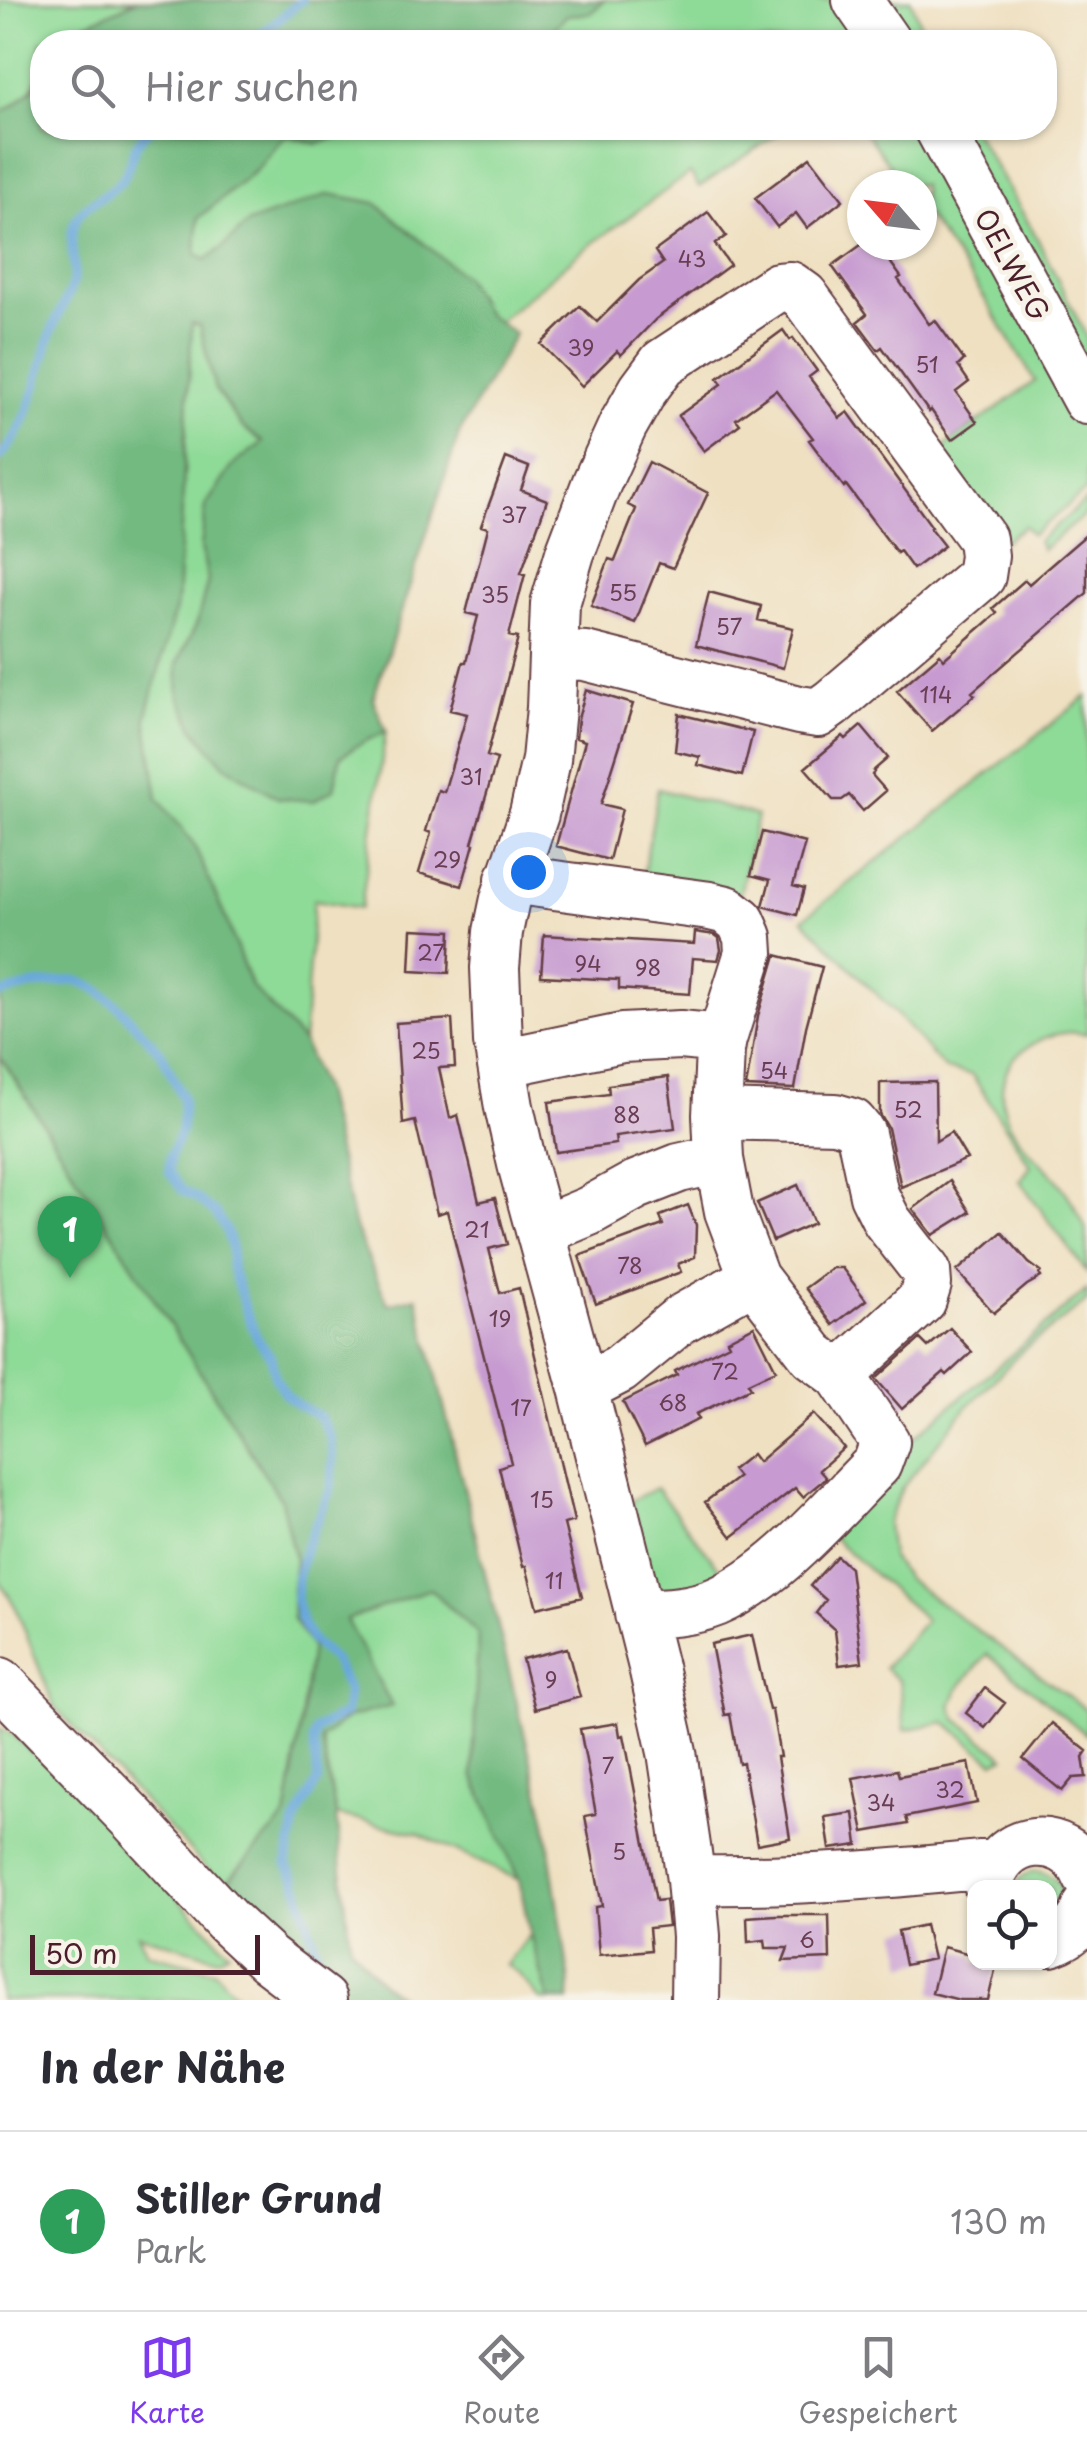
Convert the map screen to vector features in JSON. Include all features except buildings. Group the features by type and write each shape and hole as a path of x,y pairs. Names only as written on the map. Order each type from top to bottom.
{"street":[{"path":"857,0 878,30"},
{"name":"OELWEG","path":"946,140 1087,400"},
{"path":"554,654 585,656 818,713 980,576 982,538 804,296 790,286 778,286 663,363 643,390 617,439 570,553 555,604 546,760 498,932 498,1042 513,1126 583,1388 672,1752 691,1880 696,2000"},
{"path":"510,879 710,906 727,910 741,921 748,936 749,953 722,1039 718,1137 730,1211 754,1278 813,1355 840,1374 885,1442 877,1464 771,1569 718,1601 682,1612 639,1614"},
{"path":"502,1063 622,1038 680,1035 722,1039"},
{"path":"540,1230 679,1168 718,1137 835,1118 852,1124 861,1134 874,1195 886,1221 926,1270 927,1284 922,1300 840,1374"},
{"path":"583,1388 620,1369 681,1318 754,1278"},
{"path":"0,1682 227,1921 322,2000"},
{"path":"691,1880 993,1875 1012,1849 1034,1842 1053,1844 1072,1853 1087,1876"},
{"path":"1057,1939 1084,1918 1087,1907"}],"green space":[{"path":"0,0 137,0 73,30 30,30 30,91 0,113"},
{"path":"137,0 604,0 591,13 567,15 553,30 73,30"},
{"path":"604,0 836,0 857,30 553,30 567,15 591,13"},
{"path":"867,0 911,0 922,30 888,30"},
{"path":"30,91 30,140 281,140 255,171 198,218 196,254 206,260 248,223 329,194 376,203 465,278 486,314 515,334 459,434 373,699 386,731 340,757 334,789 313,801 278,798 224,765 195,730 179,696 177,664 197,623 208,580 201,547 206,505 234,464 263,442 242,427 215,389 200,326 192,323 177,602 146,718 158,799 193,843 251,986 303,1042 323,1091 355,1228 388,1304 417,1297 545,1817 570,1983 569,2000 549,2000 519,1880 473,1775 478,1634 430,1589 346,1620 392,1706 347,1718 321,1739 336,1815 350,1945 383,1984 405,2000 303,2000 308,1995 315,1963 291,1950 223,1886 286,1817 297,1751 311,1647 293,1619 295,1560 281,1500 0,1056 0,113"},
{"path":"281,140 318,144 329,140 769,140 699,187 690,173 579,253 498,322 486,314 465,278 375,203 329,194 205,260 196,254 198,218 255,171"},
{"path":"871,140 928,140 1087,427 1087,490 1032,535 1024,526 1002,543 936,453 1035,381 975,283 937,231 937,170 893,170"},
{"path":"955,140 979,140 1034,232 1087,338 1087,384"},
{"path":"192,322 200,326 215,390 264,442 234,464 201,547 208,580 197,623 177,664 179,696 195,730 313,801 334,789 340,757 386,731 361,908 314,900 303,1042 251,986 193,843 158,799 146,718 177,602"},
{"path":"1087,500 1087,513 1042,550 1038,541"},
{"path":"1087,696 1087,1034 1053,1035 1022,1051 1008,1068 1002,1091 1013,1130 1057,1180 1085,1227 1087,1273 1020,1181 1031,1166 972,1075 945,1069 803,919"},
{"path":"658,789 757,816 740,894 642,882"},
{"path":"0,1056 281,1500 295,1560 293,1619 311,1647 297,1751 286,1817 223,1886 54,1706 16,1608 0,1581"},
{"path":"1087,1290 1087,1301 1022,1351 967,1407 902,1488 887,1523 891,1556 906,1578 1087,1710 1087,1735 987,1654 958,1689 951,1706 957,1719 1005,1757 994,1762 945,1722 905,1730 899,1681 884,1668 926,1620 828,1534 904,1446"},
{"path":"656,1488 728,1579 702,1592 653,1591 631,1501"},
{"path":"429,1588 478,1634 473,1775 519,1880 417,1833 336,1815 321,1738 347,1718 345,1620"},
{"path":"0,1728 33,1753 40,1751 229,1952 218,1958 138,1934 147,1953 214,1970 237,1995 237,2000 0,2000"},
{"path":"1035,1871 1055,1880 1020,1880"},
{"path":"1057,1882 1062,1896 1057,1911"},
{"path":"530,1934 549,2000 540,2000 518,1973 506,1965"}],"waterway":[{"path":"266,30 302,0"},
{"path":"0,457 27,413 52,330 71,287 76,219 121,181 140,140"},
{"path":"0,994 76,980 96,988 119,1007 162,1054 183,1099 181,1131 170,1156 169,1172 183,1191 216,1214 226,1230 232,1250 231,1266 257,1338 271,1357 275,1377 285,1394 319,1416 330,1436 331,1488 306,1546 297,1577 296,1599 311,1640 334,1661 348,1691 345,1714 316,1729 313,1740 318,1780 295,1823 287,1864 296,1880 317,1952"}],"place":[{"name":"Stiller Grund","path":"70,1278"}]}
